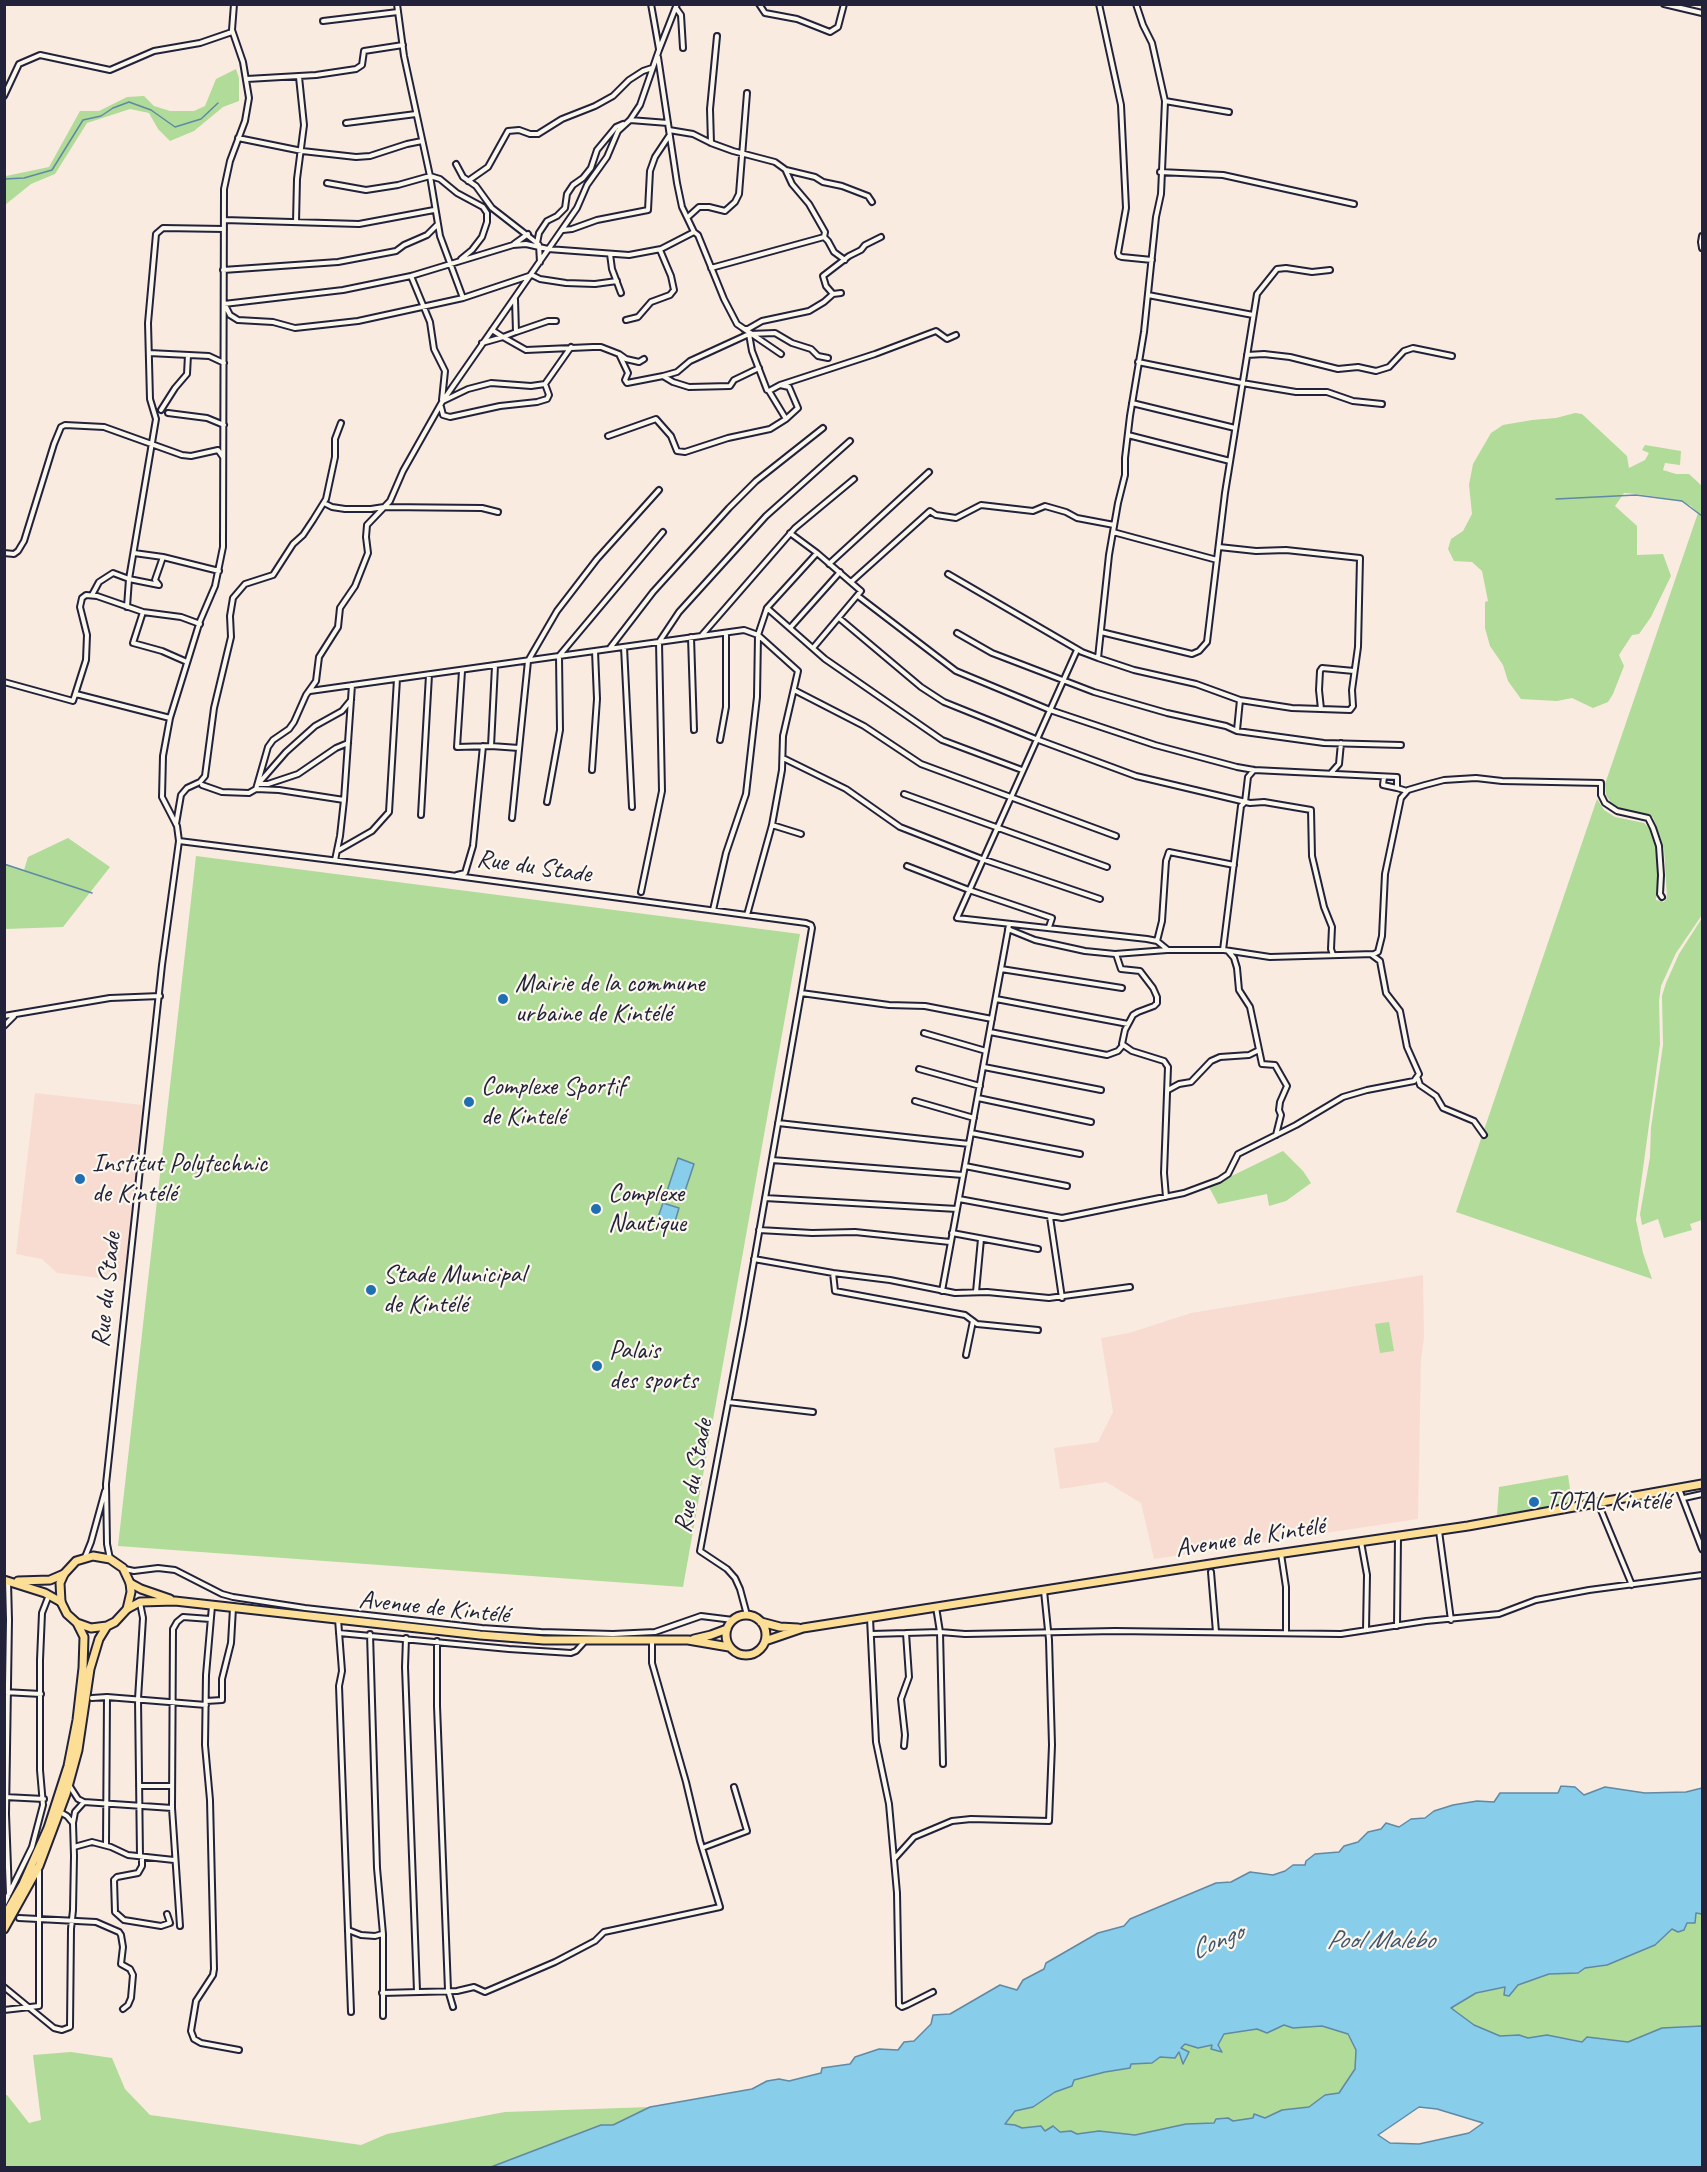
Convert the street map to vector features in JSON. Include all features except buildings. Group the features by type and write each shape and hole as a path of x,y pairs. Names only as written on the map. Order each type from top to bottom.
{"main road":[{"name":"Avenue de Kintélé","path":"688,1640 729,1647 734,1652 749,1656 762,1648 765,1641 803,1629 1438,1531 1702,1484"},
{"path":"4,1917 23,1884 48,1828 70,1756 77,1720 84,1637 77,1623 67,1614 61,1602 60,1583 69,1567 85,1557 110,1559 123,1568 130,1583 128,1609 115,1622 107,1626 91,1628 77,1623"},
{"path":"8,1580 50,1580 64,1574"},
{"path":"8,1580 49,1595 61,1602"},
{"name":"Avenue de Kintélé","path":"130,1583 175,1601"},
{"name":"Avenue de Kintélé","path":"128,1609 140,1602 175,1601 544,1640 688,1640 726,1629"},
{"path":"729,1647 726,1641 726,1629 733,1620 747,1615"},
{"name":"Avenue de Kintélé","path":"747,1615 780,1627 803,1629"},
{"path":"761,1622 765,1628 765,1641"},
{"path":"4,1929 39,1866 60,1812 69,1785 82,1728 90,1669 99,1639 107,1626"}],"street":[{"path":"176,824 162,796 163,756 170,718 219,571 224,530 225,363 222,270 224,220 227,175 248,110 249,90 232,32 234,4"},
{"path":"397,4 437,224 449,264 463,298"},
{"path":"651,4 659,50"},
{"path":"759,4 765,13 796,19 830,32 838,27 844,4"},
{"path":"1099,4 1121,105 1126,207 1118,253 1122,257 1152,260"},
{"path":"1098,658 1102,608 1114,525 1125,475 1132,403 1161,194 1160,172 1165,101 1152,43 1143,26 1136,4"},
{"path":"1664,4 1702,13"},
{"path":"258,786 268,747 273,740 289,729 316,681 319,657 338,627 340,608 355,586 368,553 367,525 390,501 403,471 442,402 540,264 577,208 587,185 607,157 618,131 630,120 640,105 677,6"},
{"path":"677,6 681,15 682,48"},
{"path":"322,21 398,12"},
{"path":"4,96 19,64 40,55 110,69 154,51 200,43 232,32"},
{"path":"711,144 710,109 717,36"},
{"path":"247,79 299,77 356,69 362,65 362,53 366,49 403,45"},
{"path":"657,56 681,204 694,232 698,235 732,316 741,328 782,354"},
{"path":"468,181 488,167 508,131 519,130 538,134 613,96 629,80 653,68"},
{"path":"296,222 297,179 304,124 299,77"},
{"path":"687,218 699,207 725,211 735,202 739,194 747,93"},
{"path":"1165,101 1229,112"},
{"path":"346,123 416,114"},
{"path":"540,264 539,233 547,221 557,216 565,208 567,194 573,185 584,178 591,168 597,150 616,127 630,120 668,123"},
{"path":"669,133 698,136 711,144 775,162 786,170 868,196 872,202"},
{"path":"562,230 597,220 648,210 650,171 669,133"},
{"path":"238,138 302,151 363,157 422,141"},
{"path":"456,164 463,177 476,186 492,208 538,244 548,249 629,255 660,250 694,232"},
{"path":"786,170 792,184 810,204 825,231 824,237"},
{"path":"1160,172 1223,175 1354,204"},
{"path":"327,183 373,189 405,184 430,176 440,179 457,193 486,209 487,222 482,237 459,261"},
{"path":"224,220 359,224 434,210"},
{"path":"688,235 690,223"},
{"path":"222,270 338,262 396,251 427,235 437,224"},
{"path":"127,607 129,579 156,418 150,399 148,316 158,230 163,228 224,229"},
{"path":"513,245 528,234"},
{"path":"1702,236 1702,248"},
{"path":"824,237 834,252 845,260"},
{"path":"711,268 824,237"},
{"path":"833,294 826,286 823,276 865,245 881,237"},
{"path":"224,304 330,292 411,276 513,245 538,244"},
{"path":"626,320 638,317 651,302 670,295 674,290 674,284 660,250"},
{"path":"610,253 612,269 621,293"},
{"path":"1101,632 1180,653 1192,654 1199,651 1207,642 1234,428 1257,294 1276,269 1286,268 1312,272 1330,270"},
{"path":"224,304 230,315 238,320 273,322 295,328 358,321 463,298 531,275 540,279 566,283 617,281"},
{"path":"411,276 430,322 434,349 445,371 441,410 443,415 450,417 547,399 549,394 545,384"},
{"path":"741,328 748,329 762,321 808,311 833,294 842,293"},
{"path":"1148,295 1253,315"},
{"path":"515,299 516,332"},
{"path":"482,343 548,321 556,321"},
{"path":"492,330 526,350 601,347 632,361 639,362 644,359"},
{"path":"769,391 780,385 936,331 947,339 956,335"},
{"path":"619,354 628,373 625,380 627,383 677,372 696,358 749,334 775,333 792,343 811,349 818,356 828,358"},
{"path":"749,334 762,380 786,419"},
{"path":"442,402 468,389 491,383 531,386 545,384 571,347"},
{"path":"1247,355 1290,357 1338,369 1358,367 1376,371 1389,367 1404,351 1413,348 1452,356"},
{"path":"149,353 209,356 225,363"},
{"path":"161,410 187,374 188,356"},
{"path":"1138,362 1242,383 1296,392 1327,392 1353,401 1382,404"},
{"path":"663,376 689,387 730,386 734,380 759,369"},
{"path":"608,436 656,418 671,436 677,451 685,452 728,438 770,429 798,408 791,390 780,385"},
{"path":"1132,403 1234,428"},
{"path":"168,413 207,418 224,425"},
{"path":"178,841 176,824 181,795 205,776 214,708 231,638 232,598 245,584 273,575 324,502 335,458 335,439 341,423"},
{"path":"4,553 14,554 24,542 61,427 72,424 104,427 167,451 186,455 218,450 224,457"},
{"path":"609,649 653,592 729,508 756,481 823,428"},
{"path":"1128,435 1230,461"},
{"path":"641,892 662,791 658,642 679,612 766,516 850,441"},
{"path":"829,564 929,472"},
{"path":"700,636 790,533 854,479"},
{"path":"512,818 528,661 557,611 597,559 659,490"},
{"path":"324,502 333,507 345,509 482,508 498,512"},
{"path":"851,582 930,511 936,515 956,518 981,505 1033,511 1045,506 1077,518 1114,525"},
{"path":"547,802 560,730 559,656 663,532"},
{"path":"1113,532 1217,560"},
{"path":"790,533 861,591 813,648"},
{"path":"948,573 1077,650 1098,658 1134,670 1196,684 1240,700 1292,708 1350,710 1353,706 1352,690 1359,636 1360,558 1286,550 1256,551 1219,547"},
{"path":"134,553 163,557 219,571"},
{"path":"713,910 726,853 746,794 757,698 758,635 766,608 817,553"},
{"path":"92,595 99,582 111,574 159,585 155,580 163,557"},
{"path":"790,628 840,572"},
{"path":"4,682 45,692 71,702 76,694 86,660 87,644 80,607 84,596 92,595 143,612 181,617 201,624"},
{"path":"858,596 956,671 1050,710 1155,745 1254,770 1397,777 1397,788"},
{"path":"766,608 813,648 942,740 1022,770"},
{"path":"143,612 133,643 162,651 187,662"},
{"path":"839,618 921,687 944,702 1136,776 1245,802 1264,802 1311,810 1312,856 1324,907 1332,927 1333,955"},
{"path":"309,691 744,630 758,635 798,671 783,736 783,758 772,825 747,915"},
{"path":"720,740 726,707 726,633"},
{"path":"957,633 992,652 1094,692 1226,726 1237,731 1324,743 1401,745"},
{"path":"691,637 694,730"},
{"path":"624,647 632,807"},
{"path":"1077,650 957,918 1009,927 1048,927 1157,941 1168,950"},
{"path":"592,770 597,699 595,651"},
{"path":"491,746 495,666"},
{"path":"1321,709 1319,690 1322,668 1354,672"},
{"path":"462,671 457,747 519,748"},
{"path":"421,814 429,675"},
{"path":"337,851 372,831 389,812 397,680"},
{"path":"335,860 344,800 352,685"},
{"path":"794,690 864,726 921,764 1116,837"},
{"path":"76,694 170,718"},
{"path":"202,785 222,792 249,793 258,786 286,752 315,726 342,711 351,699"},
{"path":"1237,731 1240,700"},
{"path":"1330,774 1339,764 1341,743"},
{"path":"258,786 298,774 336,748 348,744"},
{"path":"455,876 465,873 473,846 483,746"},
{"path":"783,758 846,789 900,827 982,859 1100,899"},
{"path":"1241,806 1245,802 1248,777 1254,770"},
{"path":"1384,777 1383,785 1407,791"},
{"path":"1009,927 1035,940 1070,948 1116,954 1168,950 1225,950 1270,957 1372,954 1378,952 1382,936 1385,874 1401,798 1407,791 1444,780 1476,778 1502,781 1602,783 1601,795 1605,803 1617,811 1648,819 1653,828 1659,846 1660,894 1662,897"},
{"path":"258,786 344,800"},
{"path":"904,794 1107,867"},
{"path":"1225,950 1241,806 1238,800"},
{"path":"772,825 801,834"},
{"name":"Rue du Stade","path":"85,1557 98,1519 106,1484 162,965 178,841 713,910 811,925 772,1160 700,1551 735,1578 747,1615"},
{"path":"1157,941 1169,852 1234,865"},
{"path":"907,866 1052,918 1048,927"},
{"path":"942,1291 1009,927"},
{"path":"1225,950 1233,958 1237,968 1239,990 1250,1007 1262,1064 1275,1065 1287,1086 1280,1102 1281,1115 1276,1135"},
{"path":"1116,954 1121,969 1140,972 1157,997 1154,1006 1138,1012 1128,1024 1122,1039 1123,1045 1132,1051 1164,1061 1168,1067 1164,1173 1166,1197"},
{"path":"1372,954 1380,961 1386,993 1400,1011 1407,1047 1419,1074 1420,1085 1436,1096 1443,1108 1474,1121 1484,1135"},
{"path":"1001,969 1122,988"},
{"path":"801,993 889,1005 925,1006 992,1019"},
{"path":"4,1016 110,998 160,996"},
{"path":"996,999 1128,1024"},
{"path":"4,1026 15,1015"},
{"path":"990,1032 1107,1055 1118,1051 1123,1045"},
{"path":"924,1033 987,1051"},
{"path":"1167,1090 1179,1084 1191,1082 1211,1061 1220,1057 1249,1055 1259,1050"},
{"path":"984,1067 1101,1090"},
{"path":"919,1069 980,1086"},
{"path":"1168,1074 1179,1084"},
{"path":"958,1199 1062,1218 1184,1193 1220,1180 1228,1174 1238,1154 1296,1125 1343,1097 1418,1079"},
{"path":"978,1098 1091,1122"},
{"path":"915,1101 974,1118"},
{"path":"778,1123 969,1144"},
{"path":"971,1133 1080,1154"},
{"path":"772,1160 963,1175"},
{"path":"965,1166 1067,1186"},
{"path":"765,1198 957,1209"},
{"path":"1050,1217 1062,1298"},
{"path":"759,1230 812,1233 855,1232 950,1242"},
{"path":"952,1233 1038,1249"},
{"path":"976,1292 981,1239"},
{"path":"754,1259 890,1280 955,1293 976,1292 1062,1298 1130,1287"},
{"path":"833,1273 835,1291 965,1315 981,1324 1038,1330"},
{"path":"966,1355 973,1320"},
{"path":"728,1402 813,1412"},
{"name":"Rue du Stade","path":"106,1484 107,1544 110,1559"},
{"path":"1679,1488 1702,1549"},
{"path":"1684,1498 1702,1494"},
{"path":"1598,1503 1632,1585"},
{"path":"1438,1531 1451,1620"},
{"path":"1397,1626 1398,1537"},
{"path":"1361,1542 1367,1575 1366,1630"},
{"path":"1281,1554 1286,1587 1286,1633"},
{"path":"123,1568 134,1571 158,1568 175,1569 222,1594 233,1597 482,1628 612,1634 655,1632 701,1616 733,1620"},
{"path":"1211,1572 1216,1632"},
{"path":"872,1634 1216,1632 1341,1634 1498,1614 1536,1600 1589,1590 1702,1575"},
{"path":"8,1580 6,1589 6,1797 9,1895"},
{"path":"894,1860 914,1837 952,1821 971,1818 1049,1821 1052,1745 1048,1632 1044,1591"},
{"path":"4,1905 32,1847 44,1799 40,1770 42,1617 49,1595"},
{"path":"140,1602 143,1618 138,1699 142,1868 138,1873 117,1877 114,1880 115,1911 118,1917 124,1920 161,1926 170,1923 167,1914"},
{"path":"212,1605 205,1745 210,1800 214,1969 213,1975 197,1997 191,2031 194,2039 201,2043 239,2050"},
{"path":"92,1698 138,1699 172,1703 206,1703 222,1700 222,1679 231,1643 234,1607"},
{"path":"935,1607 940,1632 943,1764"},
{"path":"180,1926 172,1808 174,1626 183,1617 210,1619"},
{"path":"870,1617 876,1742 889,1803 899,1919 899,2005 907,2006 933,1992"},
{"path":"338,1619 342,1671 339,1686 351,2012"},
{"path":"339,1633 571,1653 586,1640"},
{"path":"904,1746 901,1699 909,1677 906,1633"},
{"path":"370,1635 376,1868 383,1934 383,2016"},
{"path":"406,1638 405,1667 417,1991"},
{"path":"437,1641 436,1706 448,1990 453,2007"},
{"path":"382,1993 457,1991 474,1987 485,1992 555,1962 595,1941 604,1932 720,1907 652,1663 652,1641"},
{"path":"6,1692 41,1694"},
{"path":"106,1697 106,1845"},
{"path":"69,1785 78,1799 84,1802 172,1808"},
{"path":"139,1786 172,1786"},
{"path":"702,1848 747,1831 734,1787"},
{"path":"6,1797 44,1799"},
{"path":"4,1987 54,2028 62,2030 70,2027 73,1823 78,1808 84,1802"},
{"path":"60,1812 70,1818 73,1823"},
{"path":"74,1847 87,1842 106,1845 124,1854 174,1860"},
{"path":"4,2010 38,2007 39,2004 39,1866"},
{"path":"19,1918 96,1922 120,1934 123,1947 121,1964 130,1969 133,1975 128,2005 123,2009"},
{"path":"348,1930 368,1936 383,1934"}],"shaded area":[{"name":"Institut Polytechnic de Kintélé","path":"35,1093 142,1105 125,1281 57,1273 42,1259 16,1254"},
{"path":"1423,1275 1424,1337 1421,1361 1418,1519 1154,1559 1141,1503 1106,1482 1060,1489 1054,1448 1098,1442 1113,1412 1101,1338 1129,1333 1191,1313"}],"green space":[{"path":"236,69 239,78 239,101 223,107 194,131 170,141 158,129 149,113 130,109 87,123 55,174 31,184 5,205 5,164 6,176 49,167 80,111 99,111 127,97 144,96 154,106 170,111 194,111 205,106 216,79"},
{"path":"1575,413 1582,414 1627,456 1629,468 1645,460 1649,453 1642,450 1645,445 1681,451 1680,465 1665,463 1663,470 1676,474 1689,474 1702,486 1702,915 1676,953 1661,986 1660,1044 1636,1220 1643,1253 1652,1279 1456,1212 1597,799 1604,810 1615,817 1644,823 1650,829 1655,844 1658,875 1656,900 1664,902 1667,897 1664,849 1653,817 1613,806 1606,795 1605,784 1698,513 1691,506 1678,500 1637,494 1624,493 1615,506 1637,526 1637,555 1663,554 1671,576 1651,617 1639,634 1632,635 1619,655 1624,666 1613,694 1608,702 1593,708 1572,698 1557,701 1521,699 1508,681 1503,665 1490,646 1485,628 1485,602 1488,601 1482,571 1472,562 1454,561 1448,549 1451,539 1463,531 1472,514 1469,485 1473,464 1491,433 1503,425 1556,418"},
{"path":"68,838 110,867 63,927 5,929 5,864 24,870 28,857"},
{"name":"Complexe Sportif de Kintelé","path":"196,856 800,934 683,1587 118,1546"},
{"path":"1702,918 1702,1220 1690,1224 1692,1230 1664,1238 1658,1219 1642,1225 1640,1214 1650,1157 1651,1128 1663,1045 1662,996 1679,954"},
{"path":"1283,1151 1303,1171 1311,1183 1286,1201 1269,1206 1267,1194 1218,1204 1209,1187"},
{"path":"1389,1322 1394,1351 1380,1353 1375,1324"},
{"path":"1568,1475 1572,1503 1497,1515 1499,1487"},
{"path":"1696,1913 1702,1914 1702,2026 1662,2028 1628,2042 1587,2037 1582,2042 1547,2035 1528,2038 1519,2035 1500,2036 1474,2025 1451,2008 1476,1993 1518,1985 1549,1974 1578,1973 1585,1968 1607,1965 1655,1945 1672,1929 1687,1923"},
{"path":"1284,2025 1293,2028 1322,2026 1347,2034 1356,2050 1355,2069 1339,2093 1325,2095 1309,2107 1282,2110 1265,2118 1233,2121 1228,2118 1216,2119 1214,2123 1186,2124 1135,2135 1099,2131 1077,2134 1071,2131 1045,2132 1041,2126 1022,2128 1004,2124 1015,2111 1033,2107 1055,2092 1072,2086 1074,2080 1130,2068 1131,2064 1152,2063 1160,2057 1175,2058 1180,2051 1183,2064 1181,2048 1185,2044 1198,2048 1212,2045 1222,2051 1218,2045 1224,2034 1257,2029 1268,2033"},
{"path":"71,2052 112,2058 125,2089 150,2115 361,2145 387,2134 505,2112 650,2107 613,2125 601,2125 491,2167 5,2168 4,2095 7,2095 29,2123 41,2120 33,2055"}],"water":[{"path":"678,1158 694,1164 683,1197 667,1191"},
{"path":"663,1203 679,1208 674,1225 657,1220"},
{"name":"Pool Malebo","path":"1561,1786 1575,1787 1584,1795 1605,1787 1645,1793 1686,1792 1702,1788 1702,1914 1696,1913 1695,1923 1687,1923 1684,1930 1678,1932 1672,1929 1655,1945 1607,1965 1585,1968 1578,1973 1549,1974 1518,1985 1509,1996 1504,1995 1505,1987 1476,1993 1451,2008 1474,2025 1500,2036 1519,2035 1528,2038 1547,2035 1582,2042 1587,2037 1628,2042 1662,2028 1702,2026 1702,2167 491,2167 601,2125 613,2125 650,2107 752,2089 767,2081 779,2079 789,2081 821,2073 822,2068 850,2064 855,2057 879,2049 898,2050 904,2042 914,2041 931,2024 933,2015 950,2014 1000,1985 1017,1990 1023,1980 1044,1969 1046,1963 1098,1933 1124,1926 1130,1919 1216,1883 1231,1882 1250,1872 1273,1875 1293,1865 1305,1865 1306,1861 1315,1854 1339,1852 1344,1846 1358,1842 1368,1832 1381,1829 1386,1823 1399,1827 1411,1819 1425,1818 1434,1811 1453,1805 1477,1801 1494,1802 1500,1793 1558,1793","holes":["1284,2025 1293,2028 1322,2026 1348,2034 1356,2050 1355,2069 1339,2093 1325,2095 1309,2107 1282,2110 1265,2118 1254,2114 1253,2118 1233,2121 1228,2118 1216,2119 1214,2123 1186,2124 1135,2135 1099,2131 1077,2134 1071,2131 1060,2132 1053,2126 1045,2131 1041,2126 1022,2128 1005,2124 1015,2111 1033,2107 1055,2092 1072,2086 1074,2080 1130,2068 1131,2064 1152,2063 1160,2057 1175,2058 1179,2052 1183,2064 1189,2052 1181,2048 1185,2044 1198,2048 1212,2045 1211,2049 1222,2052 1218,2045 1224,2034 1257,2029 1267,2033","1419,2107 1437,2109 1483,2123 1469,2133 1419,2144 1390,2143 1378,2135"]}],"waterway":[{"path":"4,179 24,178 52,170 83,120 101,116 129,102 151,110 175,127 201,119 218,103"},
{"path":"1556,499 1636,495 1682,501 1702,516"},
{"path":"4,864 92,893"}],"place":[{"name":"Mairie de la commune urbaine de Kintélé","path":"503,999"},
{"name":"Complexe Sportif de Kintelé","path":"469,1102"},
{"name":"Institut Polytechnic de Kintélé","path":"80,1179"},
{"name":"Complexe Nautique","path":"596,1209"},
{"name":"Stade Municipal de Kintélé","path":"371,1290"},
{"name":"Palais des sports","path":"597,1366"},
{"name":"TOTAL Kintélé","path":"1534,1502"}],"water label":[{"name":"Congo","path":"1217,1942"}]}
